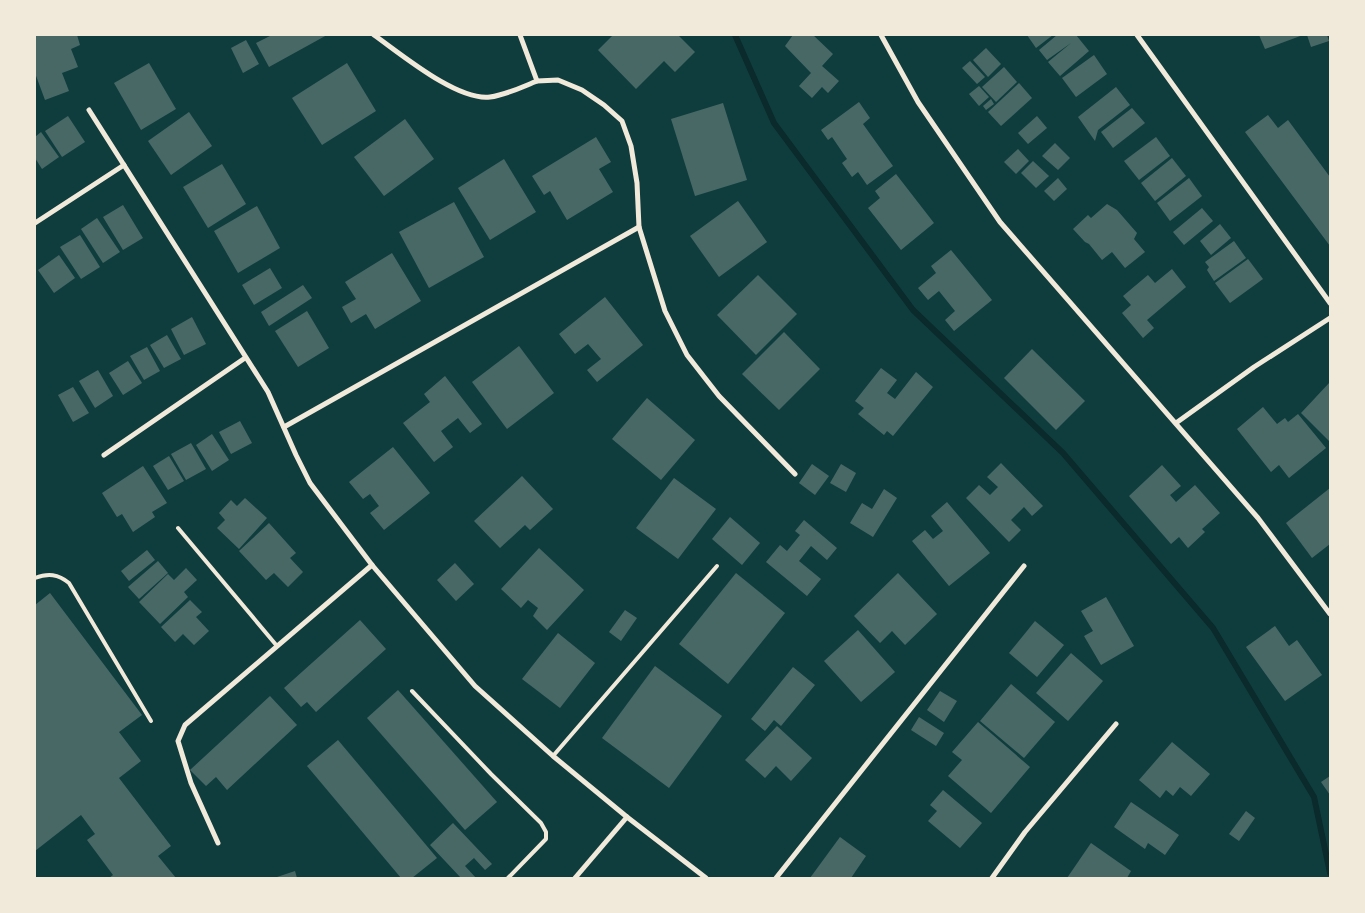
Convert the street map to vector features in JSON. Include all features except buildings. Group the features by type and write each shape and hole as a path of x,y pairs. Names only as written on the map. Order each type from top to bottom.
{"street":[{"path":"374,35 441,82 469,94 489,97 537,81 558,80 582,90 604,104 622,121 631,146 637,183 639,227 665,311 687,355 718,396 795,474"},
{"path":"520,35 537,81"},
{"path":"881,35 918,102 1000,222 1258,518 1330,614"},
{"path":"1137,35 1330,303"},
{"path":"89,110 268,392 310,482 372,565 475,686 553,756 627,817 706,878"},
{"path":"35,224 124,165"},
{"path":"284,427 639,227"},
{"path":"1176,423 1254,367 1330,318"},
{"path":"104,455 246,358"},
{"path":"218,843 191,784 178,741 185,725 372,565"},
{"path":"776,878 1024,566"},
{"path":"992,878 1025,832 1116,724"},
{"path":"575,878 627,817"}],"lane":[{"path":"178,528 277,646"},
{"path":"553,756 718,566"},
{"path":"35,578 44,575 60,576 69,583 151,721"},
{"path":"412,690 491,774 541,823 546,832 546,839 508,878"}],"waterway":[{"path":"735,35 774,123 913,310 1063,453 1213,628 1314,797 1330,873"}]}
